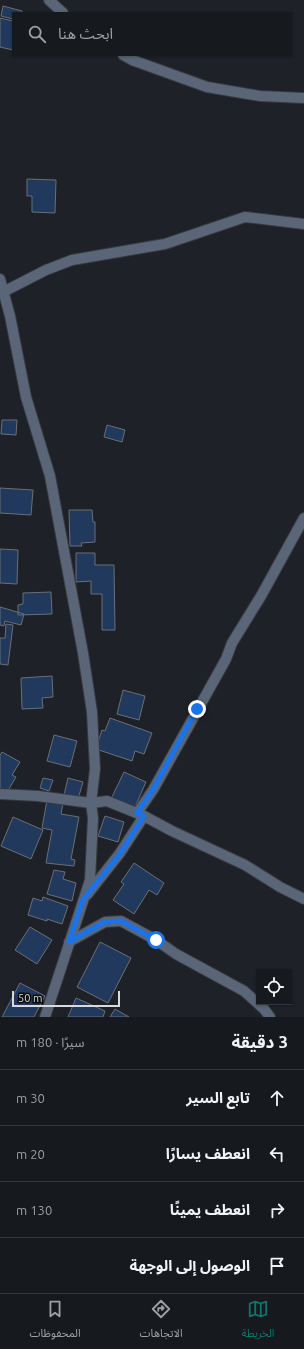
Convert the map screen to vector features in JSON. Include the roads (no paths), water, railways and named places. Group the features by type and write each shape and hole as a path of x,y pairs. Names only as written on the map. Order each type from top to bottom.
{"street":[{"path":"49,0 62,12"},
{"path":"125,56 132,60 207,87 260,96 304,98"},
{"path":"3,292 46,270 72,260 165,244 246,217 304,224"},
{"path":"0,279 4,308 26,397 50,476 83,653 92,712 95,769 91,803 93,818 90,880 45,1017"},
{"path":"83,900 120,854 153,790 226,659 232,643 261,596 304,518"},
{"path":"0,794 38,796 91,803 107,801 140,814 245,866 280,887 304,899"},
{"path":"69,942 105,922 121,921 156,940 176,954 244,991 264,1009 270,1017"}]}
